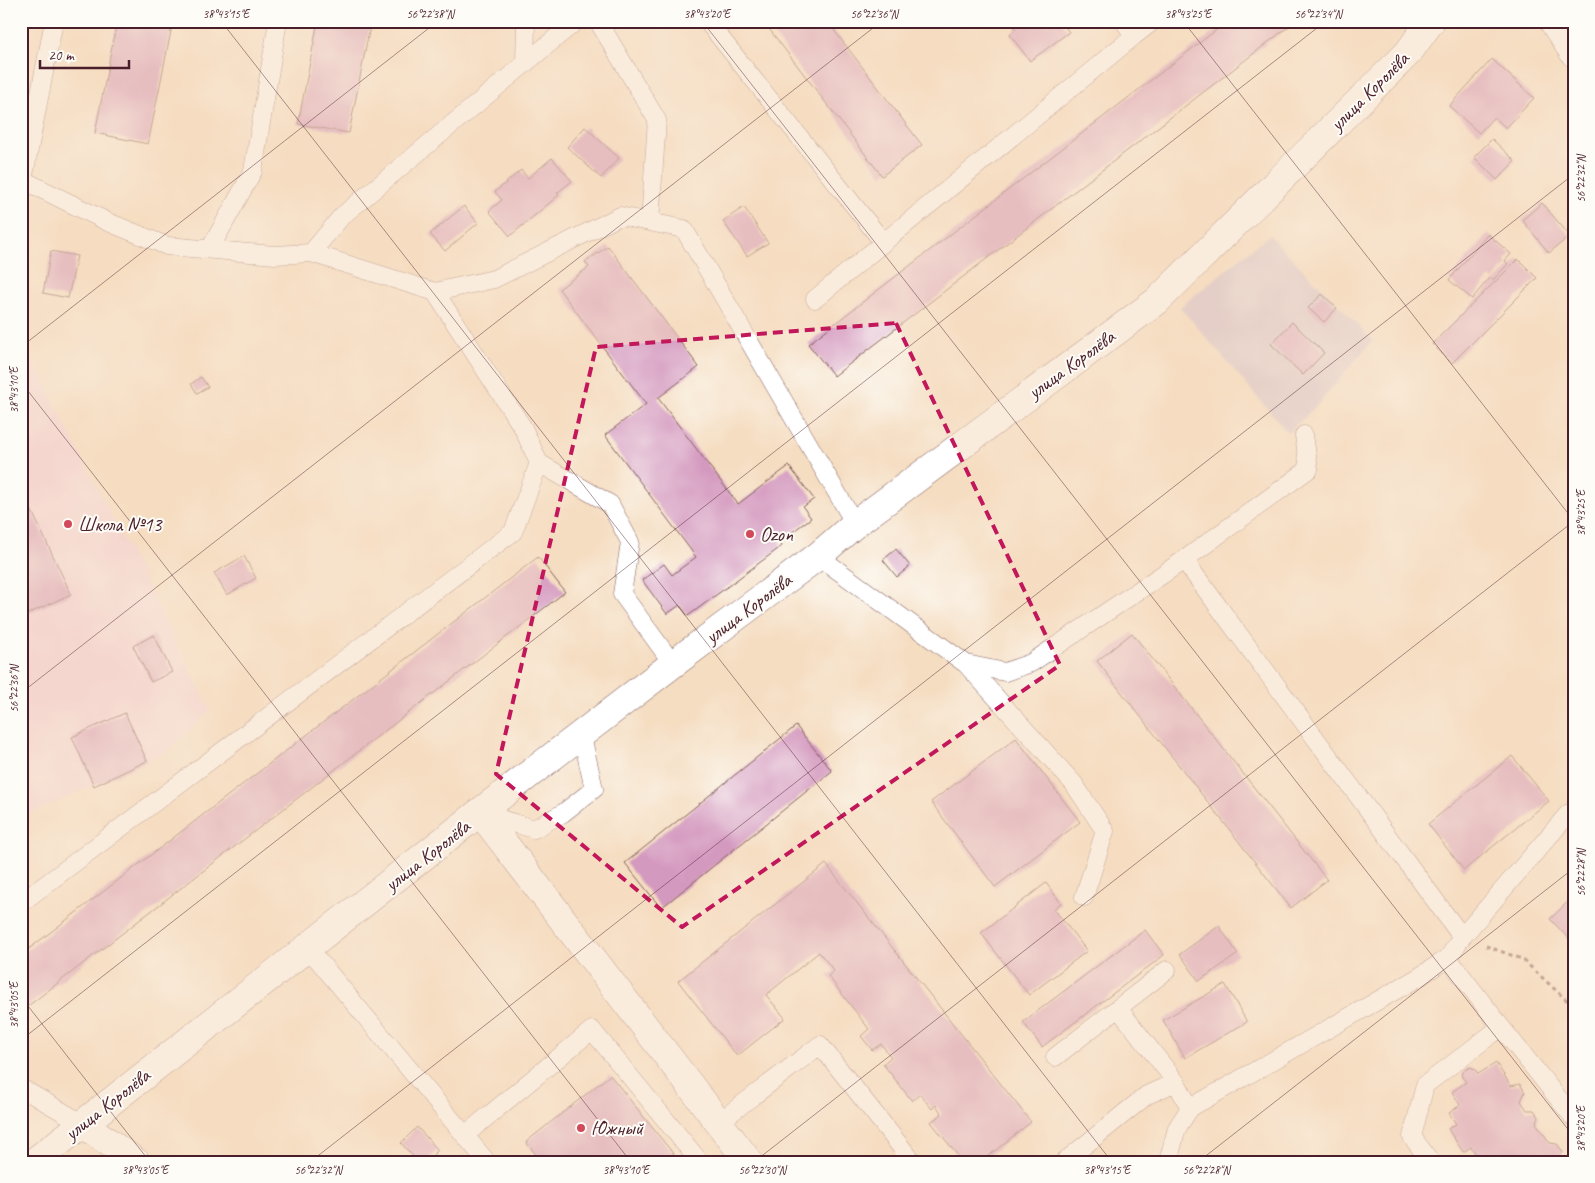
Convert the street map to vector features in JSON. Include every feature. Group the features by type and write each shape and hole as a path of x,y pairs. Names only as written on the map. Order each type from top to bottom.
{"street":[{"name":"улица Королёва","path":"34,1162 480,812 818,556 855,524 1157,301 1408,53 1431,21"},
{"path":"1553,21 1574,53"},
{"path":"480,812 749,1162"},
{"path":"82,1123 136,1162"}],"lane":[{"path":"54,21 22,180 108,222 167,246 275,255 311,253 435,292 494,279 620,216 684,229 855,524"},
{"path":"210,249 252,171 278,21"},
{"path":"525,64 526,21"},
{"path":"311,253 342,216 576,21"},
{"path":"598,21 658,120 650,222"},
{"path":"707,21 883,242"},
{"path":"1124,21 1134,36"},
{"path":"815,299 1153,21"},
{"path":"435,292 523,428 540,462 610,504 630,542 622,594 674,664"},
{"path":"966,664 1005,672 1031,662 1184,560 1309,469 1304,435"},
{"path":"21,902 512,532 540,462"},
{"path":"818,556 966,664 1074,784 1105,831 1084,897"},
{"path":"1184,560 1462,937"},
{"path":"480,812 534,829 563,813 594,789 582,736"},
{"path":"1168,1162 1177,1128 1190,1108 1419,977 1448,958 1462,937 1569,813 1574,818"},
{"path":"308,948 487,1162"},
{"path":"1448,958 1501,1028 1574,1118"},
{"path":"1055,1058 1167,970"},
{"path":"1118,1008 1176,1082 1190,1108"},
{"path":"1431,1162 1412,1137 1424,1085 1501,1028"},
{"path":"465,1136 592,1030 700,1162"},
{"path":"719,1122 820,1045 913,1162"},
{"path":"1064,1162 1147,1095 1176,1082"},
{"path":"21,1088 82,1123"}],"path":[{"path":"1462,937 1522,959 1574,1007"}],"highlighted area":[{"path":"896,323 1060,665 682,927 496,774 596,347"}],"shaded area":[{"path":"1269,235 1373,340 1321,401 1288,433 1180,307"},
{"name":"Школа №13","path":"21,338 210,710 168,751 21,818"}],"building":[{"path":"117,21 173,21 148,144 95,133"},
{"path":"318,21 371,21 349,133 298,124"},
{"path":"763,21 827,21 922,145 882,176"},
{"path":"1010,21 1061,21 1069,32 1030,61 1010,35 1016,29"},
{"path":"1228,21 1296,21 834,376 808,344"},
{"path":"1492,59 1534,98 1506,128 1494,117 1479,133 1449,106"},
{"path":"585,127 619,158 601,178 567,147"},
{"path":"1492,139 1515,161 1497,180 1474,157"},
{"path":"552,158 572,181 557,193 559,195 510,236 489,211 502,200 495,192 521,170 528,178"},
{"path":"1542,203 1570,236 1549,253 1522,220"},
{"path":"464,206 478,223 445,251 430,234"},
{"path":"744,207 768,243 747,256 723,221"},
{"path":"1488,234 1511,254 1505,261 1508,264 1493,280 1490,277 1472,299 1449,280"},
{"path":"608,246 699,367 658,398 738,504 789,466 814,499 803,507 811,518 779,542 782,546 688,616 680,605 667,614 642,580 664,564 672,575 696,557 605,435 646,404 559,289 589,267 585,262"},
{"path":"51,251 77,256 68,298 43,293"},
{"path":"1518,259 1537,278 1452,363 1432,344"},
{"path":"1322,294 1337,308 1324,322 1308,308"},
{"path":"1292,322 1324,353 1303,375 1271,344"},
{"path":"201,377 208,387 197,393 191,384"},
{"path":"21,488 71,594 21,617"},
{"path":"896,549 910,566 897,577 883,560"},
{"path":"244,556 256,578 227,595 214,573"},
{"path":"538,557 565,592 28,1006 21,997 21,955"},
{"path":"1132,633 1327,880 1291,908 1097,661"},
{"path":"154,635 172,672 151,682 133,646"},
{"path":"125,713 147,761 94,786 72,737"},
{"path":"796,726 832,771 661,908 625,863"},
{"path":"1016,738 1080,822 995,887 931,802"},
{"path":"1512,756 1549,801 1464,870 1428,824"},
{"path":"826,864 1031,1122 981,1162 963,1162 931,1122 942,1114 936,1105 932,1109 920,1094 912,1101 883,1064 891,1057 881,1044 872,1050 861,1036 869,1029 828,976 834,971 819,952 766,995 785,1018 737,1056 678,981"},
{"path":"1046,883 1061,903 1054,909 1087,951 1029,995 981,933"},
{"path":"1574,896 1574,944 1550,919"},
{"path":"1219,926 1238,954 1199,981 1180,954"},
{"path":"1145,930 1164,955 1042,1047 1023,1022"},
{"path":"1225,984 1247,1022 1185,1058 1163,1020"},
{"path":"1496,1063 1511,1086 1520,1084 1525,1092 1521,1101 1527,1110 1534,1110 1539,1117 1536,1123 1550,1143 1557,1144 1563,1152 1559,1158 1562,1162 1475,1162 1480,1159 1471,1147 1463,1152 1448,1129 1456,1124 1449,1113 1460,1105 1452,1092 1466,1082 1462,1077 1463,1071 1470,1067 1475,1069 1478,1074"},
{"path":"610,1075 680,1162 542,1162 526,1142"},
{"path":"417,1127 438,1150 426,1162 418,1162 401,1143"}],"place":[{"name":"Школа №13","path":"68,524"},
{"name":"Ozon","path":"750,534"},
{"name":"Южный","path":"581,1128"}]}
